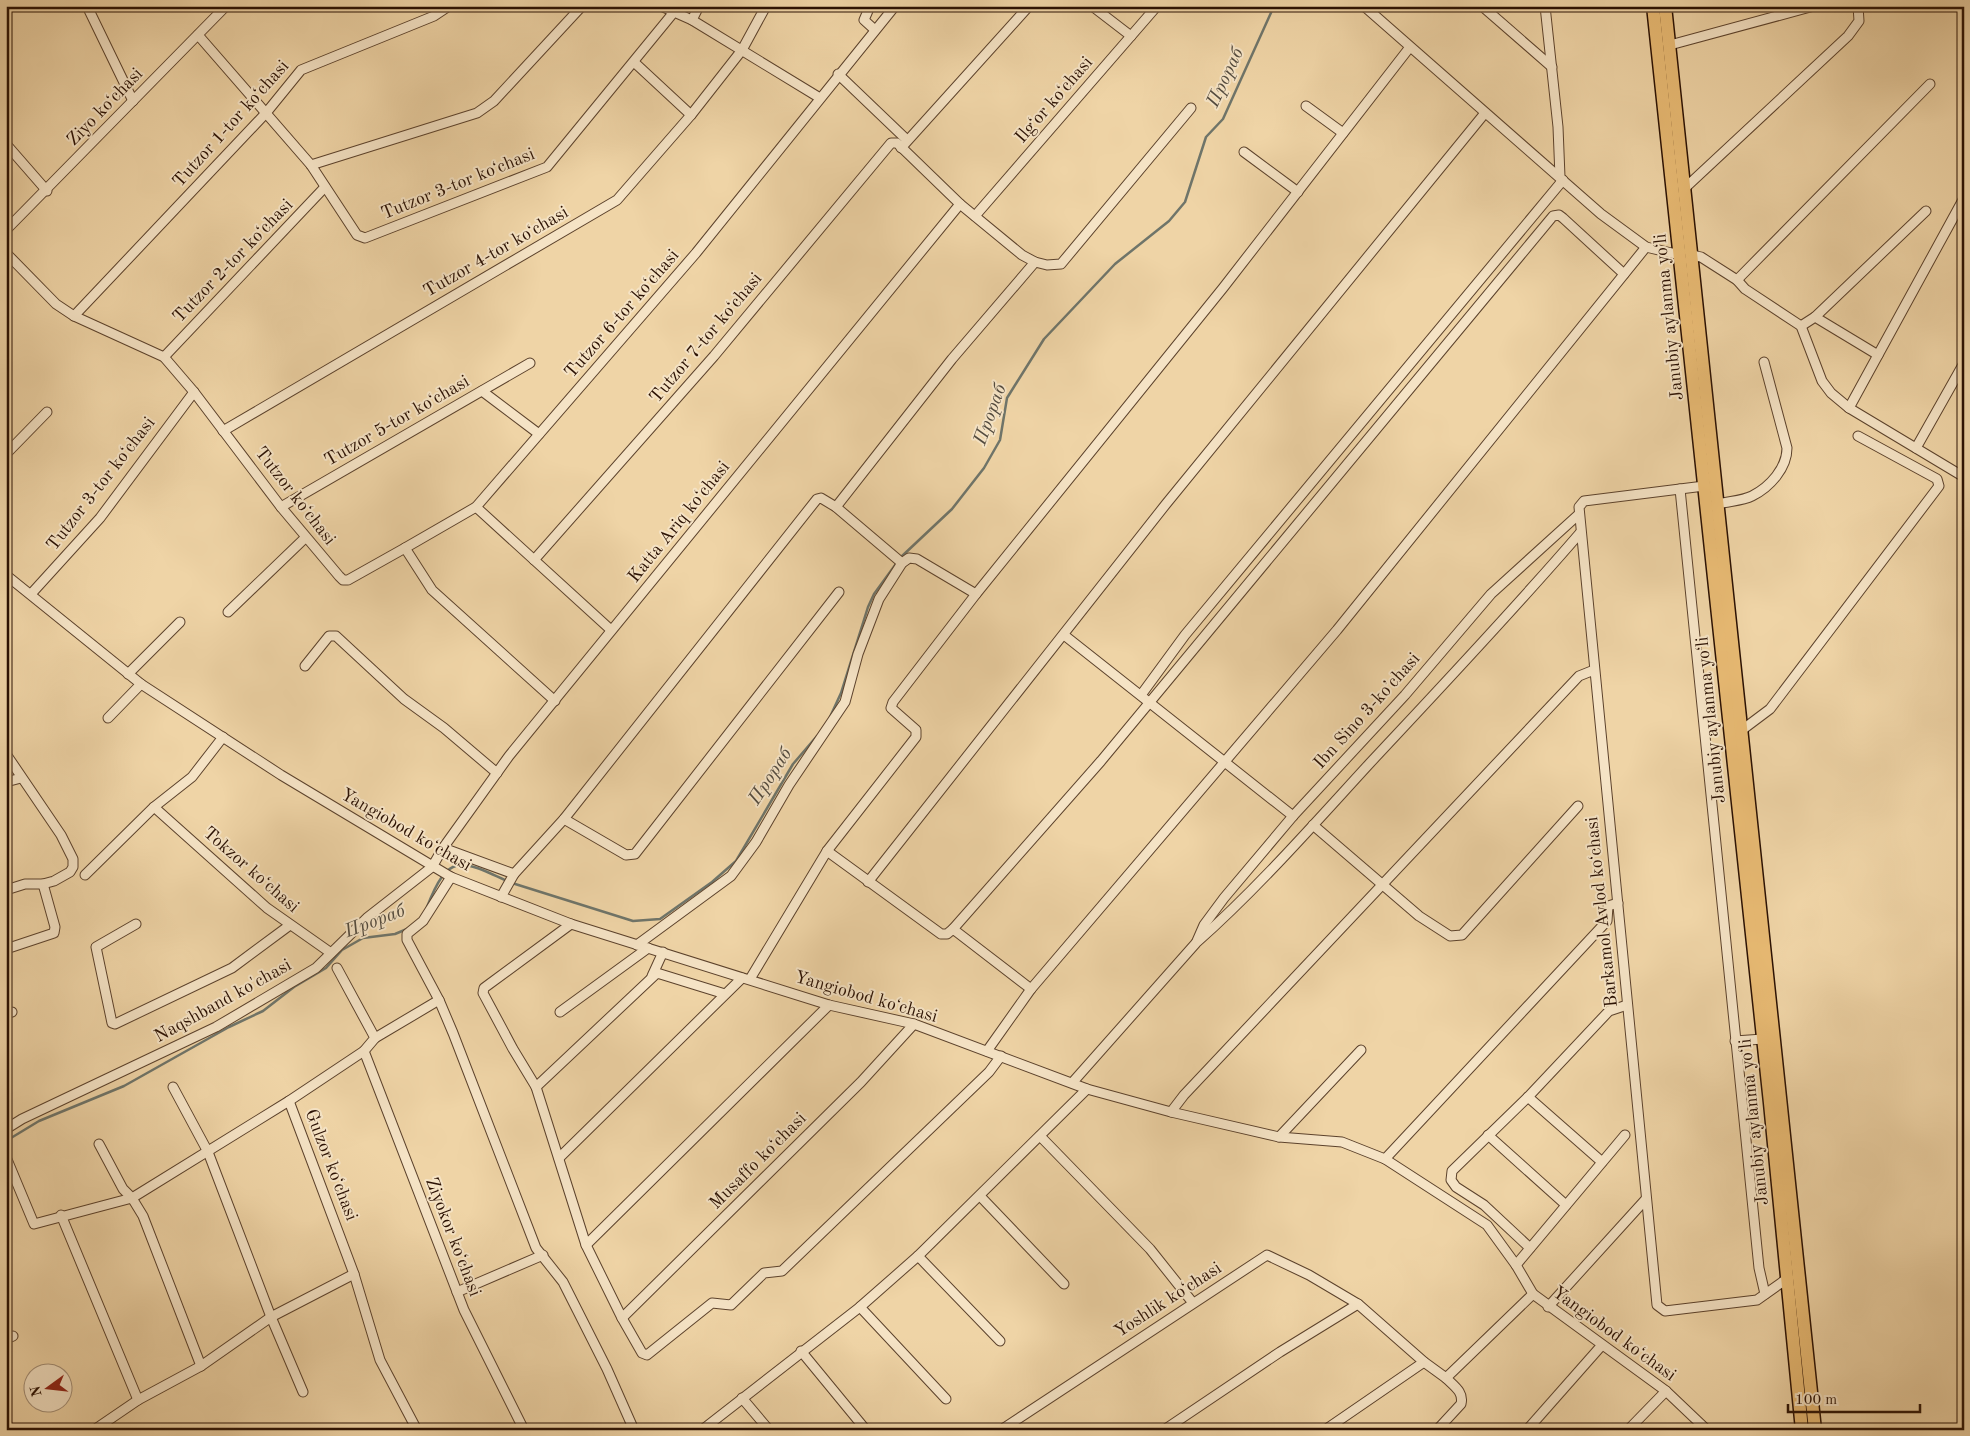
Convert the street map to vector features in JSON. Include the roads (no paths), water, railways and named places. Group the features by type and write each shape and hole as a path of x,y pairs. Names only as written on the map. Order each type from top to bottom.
{"highway":[{"name":"Janubiy aylanma yoʻli","path":"1652,6 1718,504 1815,1430"},
{"name":"Janubiy aylanma yoʻli","path":"1665,6 1685,188 1686,255 1704,486 1788,1278 1802,1430"}],"street":[{"path":"87,6 134,101"},
{"name":"Ziyo koʻchasi","path":"6,230 47,191 226,6"},
{"name":"Tutzor 1-tor koʻchasi","path":"74,316 266,114 301,70 306,66 434,16 449,6"},
{"path":"311,165 477,113 494,101 582,6"},
{"path":"661,6 692,20 820,98"},
{"path":"692,20 699,6"},
{"name":"Tutzor 4-tor koʻchasi","path":"223,431 617,200 691,115 742,50 766,6"},
{"path":"870,6 864,20 875,30"},
{"name":"Tutzor 6-tor koʻchasi","path":"405,548 476,507 696,253 838,74 895,6"},
{"path":"1029,6 901,148 960,204 1022,255 1035,262 1047,265 1061,264 1191,108"},
{"path":"1092,6 1131,36"},
{"name":"Ilgʻor koʻchasi","path":"975,216 1157,6"},
{"path":"1364,6 1601,214 1646,247 1702,257 1737,280 1745,290 1801,326 1822,381 1831,393 1849,408 1964,477"},
{"path":"1482,6 1552,67"},
{"path":"827,851 940,934 947,934 1100,761 1145,698 1186,635 1491,267 1562,178 1545,6"},
{"path":"1670,44 1814,6"},
{"path":"1685,188 1848,36 1859,21 1858,6"},
{"name":"Tutzor 3-tor koʻchasi","path":"198,35 311,165 357,235 365,238 541,171 553,162 635,63 674,12"},
{"path":"559,1158 726,994 746,978 827,851 916,737 916,730 894,712 891,705 976,594 1298,192 1410,47"},
{"path":"635,63 691,115"},
{"path":"838,74 907,140"},
{"path":"1737,280 1930,84"},
{"path":"1306,106 1343,132"},
{"path":"868,882 1166,504 1485,112"},
{"name":"Tutzor 7-tor koʻchasi","path":"534,560 714,356 886,147 891,143 896,143 901,148"},
{"path":"6,144 47,191"},
{"path":"1244,152 1298,192"},
{"name":"Tutzor 2-tor koʻchasi","path":"164,357 325,187"},
{"path":"1849,408 1964,198"},
{"name":"Katta Ariq koʻchasi","path":"432,867 443,848 497,773 611,630 960,204"},
{"path":"1801,326 1815,318 1926,211"},
{"path":"1145,698 1278,549 1500,277 1553,216 1558,215 1624,274"},
{"path":"987,1052 1031,989 1337,630 1646,247"},
{"name":"Tutzor koʻchasi","path":"6,253 56,304 74,316 164,357 194,392 305,538 343,580 348,580 405,548"},
{"path":"836,508 952,359 1035,262"},
{"path":"1491,267 1500,277"},
{"path":"1815,318 1878,354"},
{"path":"1718,504 1751,497 1784,467 1787,458 1788,448 1764,362"},
{"name":"Tutzor 5-tor koʻchasi","path":"281,507 530,363"},
{"path":"1916,448 1964,363"},
{"path":"482,391 539,434"},
{"name":"Tutzor 3-tor koʻchasi","path":"31,594 100,518 194,392"},
{"path":"6,454 47,412"},
{"path":"1742,730 1770,708 1939,486 1937,479 1858,436"},
{"path":"1578,515 1579,507 1584,501 1704,486"},
{"path":"1680,489 1735,1042 1759,1268 1764,1294"},
{"path":"501,897 514,874 564,819 813,502 821,498 836,508 899,560"},
{"path":"476,507 611,630"},
{"name":"Barkamol Avlod koʻchasi","path":"1578,515 1657,1305 1661,1310 1665,1311 1757,1300 1788,1278"},
{"name":"Ibn Sino 3-koʼchasi","path":"1196,943 1204,925 1224,898 1292,816 1411,688 1492,594 1578,515"},
{"name":"Ibn Sino 3-koʼchasi","path":"1072,1084 1196,943 1216,926 1313,825 1528,594 1580,533"},
{"path":"228,612 305,538"},
{"path":"405,548 432,590 555,701"},
{"path":"899,560 917,559 976,594"},
{"path":"638,945 730,876 756,842 789,785 845,702 858,654 879,599 899,560"},
{"name":"Yangiobod koʻchasi","path":"6,575 141,684 281,775 451,877 571,924 829,1005 914,1024 1087,1089 1171,1112 1279,1137 1342,1142 1385,1159 1487,1225 1534,1294 1548,1307 1666,1391 1707,1430"},
{"path":"564,819 626,854 635,854 839,592"},
{"path":"128,674 180,622"},
{"path":"1064,635 1292,816"},
{"path":"305,666 330,636 336,636 404,699 444,728 497,773"},
{"path":"1171,1112 1191,1088 1579,676 1594,670"},
{"path":"108,718 141,684"},
{"path":"86,875 154,807 192,777 224,737"},
{"path":"6,754 61,835 73,859 70,872 63,878 43,884 25,884 6,890"},
{"path":"6,782 21,778"},
{"path":"1313,825 1419,916 1450,936 1462,935 1578,806"},
{"name":"Tokzor koʻchasi","path":"154,807 290,925 331,953"},
{"path":"443,848 514,874"},
{"name":"Naqshband ko'chasi","path":"6,1129 22,1118 216,1028 316,968 368,917 432,867"},
{"path":"451,877 424,921 407,934 411,948 439,1000 536,1248 563,1282 607,1369 634,1430"},
{"path":"6,949 54,933 55,927 43,884"},
{"path":"1385,1159 1607,921 1608,906 1618,903"},
{"path":"136,924 96,947 112,1023 115,1024 232,968 290,925"},
{"path":"571,924 484,988 483,994 536,1087 586,1244 622,1318 642,1353 647,1355 712,1303 731,1305 764,1273 782,1271 989,1072 1001,1056"},
{"path":"953,929 1031,989"},
{"path":"560,1012 648,948"},
{"path":"536,1087 652,976 663,952"},
{"path":"337,968 375,1038"},
{"path":"652,976 663,974 726,994"},
{"path":"289,1101 364,1051 375,1038 439,1000"},
{"path":"586,1244 829,1005"},
{"path":"1530,1248 1484,1205 1456,1187 1452,1180 1452,1171 1528,1097 1609,1011 1627,1005"},
{"name":"Musaffo koʻchasi","path":"622,1318 861,1082 914,1024"},
{"path":"1735,1042 1763,1039"},
{"path":"1279,1137 1361,1050"},
{"name":"Ziyokor koʻchasi","path":"364,1051 457,1292 524,1430"},
{"path":"173,1087 208,1152 271,1317 303,1392"},
{"path":"702,1430 801,1351 831,1332 918,1256 1087,1089"},
{"path":"1528,1097 1602,1162"},
{"name":"Gulzor koʻchasi","path":"6,1157 34,1224 61,1215 132,1198 289,1101 354,1274 380,1360 416,1430"},
{"path":"1488,1135 1566,1205"},
{"path":"1516,1265 1625,1135"},
{"path":"1040,1136 1150,1249 1193,1303"},
{"path":"100,1144 123,1190 132,1198 143,1216 201,1366"},
{"path":"980,1196 1064,1284"},
{"path":"1548,1307 1646,1199"},
{"path":"61,1215 138,1400"},
{"path":"457,1292 543,1255"},
{"name":"Yoshlik koʻchasi","path":"1001,1430 1262,1257 1269,1255 1309,1275 1358,1304 1424,1362 1446,1378 1462,1394 1461,1404 1437,1430"},
{"path":"918,1256 1000,1341"},
{"path":"94,1430 138,1400 201,1366 271,1317 354,1274"},
{"path":"1446,1378 1534,1294"},
{"path":"1164,1430 1280,1352 1358,1304"},
{"path":"860,1307 946,1399"},
{"path":"1527,1430 1602,1345"},
{"path":"801,1351 866,1430"},
{"path":"1325,1430 1424,1362"},
{"path":"1628,1430 1666,1391"},
{"path":"742,1398 769,1430"}],"waterway":[{"name":"Прораб","path":"830,717 841,693 868,607 874,594 901,557 952,509 984,468 1000,440 1007,398 1044,339 1115,264 1169,221 1185,202 1206,137 1223,119 1274,6"},
{"name":"Прораб","path":"512,883 633,921 660,919 712,882 736,861 793,764 817,736"},
{"name":"Прораб","path":"427,907 442,877 449,869 457,866 467,865 478,868 507,881"},
{"name":"Прораб","path":"6,1141 39,1121 124,1086 229,1027 263,1011 294,987 326,968 342,950 363,938 395,934 407,929"}]}
